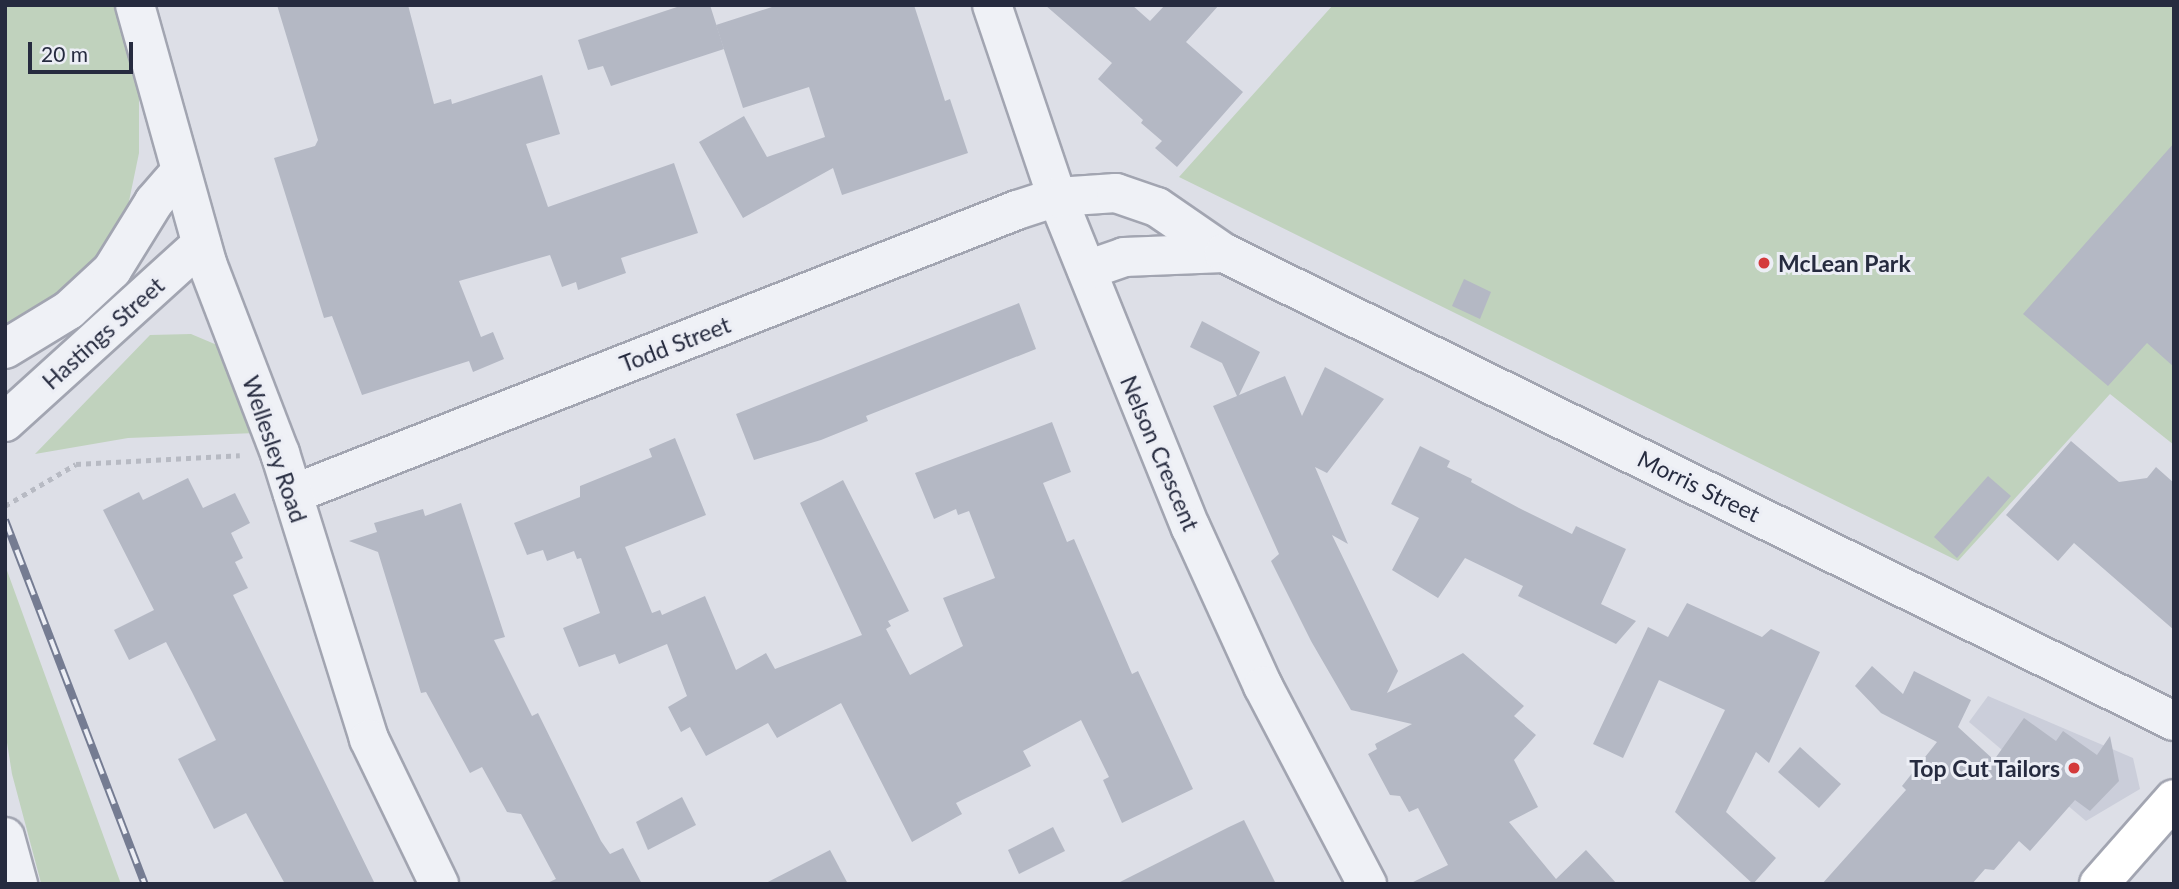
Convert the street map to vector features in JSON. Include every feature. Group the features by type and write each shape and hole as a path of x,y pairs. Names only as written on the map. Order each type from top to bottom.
{"main road":[{"path":"2099,884 2174,799"}],"street":[{"name":"Wellesley Road","path":"135,5 201,244 280,453 369,739 439,884"},
{"name":"Nelson Crescent","path":"992,5 1057,197 1126,374 1263,686 1367,884"},
{"name":"Hastings Street","path":"5,349 69,310 112,270 154,202 180,172"},
{"name":"Morris Street","path":"1057,197 1116,193 1157,207 1224,253 2174,721"},
{"name":"Todd Street","path":"293,494 1057,197"},
{"name":"Hastings Street","path":"5,422 201,244"},
{"name":"Morris Street","path":"1087,270 1124,257 1224,253"},
{"path":"5,837 18,884"}],"path":[{"path":"5,506 76,464 280,453"}],"shaded area":[{"path":"1988,696 2133,758 2140,789 2086,821 1969,722"}],"green space":[{"path":"5,5 120,5 139,97 139,153 128,206 106,251 41,309 5,325"},
{"name":"McLean Park","path":"1333,5 2174,5 2174,445 2110,394 1958,561 1179,177"},
{"path":"191,334 217,345 243,392 258,433 128,438 35,454 150,335"},
{"path":"5,565 121,884 41,883 12,774 5,730"}],"building":[{"path":"277,5 408,5 434,104 451,99 452,104 542,75 560,134 526,144 548,207 674,163 698,233 621,258 626,273 578,290 576,282 562,287 550,255 459,281 481,337 493,332 504,359 473,372 469,361 362,395 332,316 324,318 274,158 315,146 318,140"},
{"path":"683,5 710,5 724,49 611,86 603,66 588,70 578,40"},
{"path":"778,5 914,5 945,101 950,99 968,153 842,195 833,168 743,218 699,142 744,116 767,157 825,137 809,87 743,108 716,25"},
{"path":"1045,5 1132,5 1150,21 1165,5 1219,5 1186,42 1243,92 1177,167 1155,148 1162,141 1098,79 1112,63"},
{"path":"2174,143 2174,367 2147,343 2108,386 2023,314"},
{"path":"1464,279 1491,292 1480,319 1452,306"},
{"path":"1019,303 1036,349 866,416 868,421 821,440 754,460 736,414"},
{"path":"1202,321 1260,352 1239,395 1285,376 1302,416 1325,367 1384,399 1327,473 1315,467 1348,544 1332,535 1398,671 1387,693 1463,653 1524,706 1514,716 1536,735 1514,760 1538,807 1509,822 1556,879 1586,850 1617,884 1409,884 1448,865 1418,808 1409,812 1400,796 1390,795 1368,754 1377,749 1375,744 1412,724 1351,710 1311,641 1271,561 1279,554 1213,406 1237,396 1222,363 1190,347"},
{"path":"1052,422 1071,472 1043,483 1067,542 1074,539 1132,674 1138,671 1193,789 1122,823 1103,780 1109,777 1081,720 1023,751 1031,766 956,803 962,814 912,842 841,703 777,738 768,723 706,756 690,727 681,732 668,707 687,696 667,644 619,664 615,654 579,667 563,628 600,613 581,558 577,559 574,551 547,561 543,550 527,555 514,523 580,497 580,486 652,457 649,449 675,438 706,515 625,547 652,613 660,610 662,615 705,596 736,670 766,653 775,669 862,635 800,503 843,480 909,611 888,621 891,626 886,629 910,675 963,646 943,598 995,578 969,511 958,515 956,509 934,519 915,473"},
{"path":"2071,441 2119,482 2147,478 2156,467 2174,483 2174,630 2074,543 2058,561 2006,515"},
{"path":"1420,446 1450,461 1447,467 1519,508 1572,534 1576,526 1626,549 1601,604 1636,621 1616,644 1518,596 1523,586 1465,558 1438,598 1392,570 1419,518 1391,504"},
{"path":"1988,476 2011,496 1957,558 1934,537"},
{"path":"188,478 203,508 235,493 250,523 231,533 243,558 235,562 248,588 233,595 375,884 285,884 246,813 214,829 178,759 216,740 192,692 166,642 129,660 114,630 154,610 103,510 139,492 143,500"},
{"path":"461,503 505,637 494,640 532,716 538,713 601,841 610,854 623,848 642,884 545,884 556,879 521,814 507,812 482,767 470,773 426,692 421,693 378,552 349,541 377,532 374,523 423,509 425,516"},
{"path":"1687,603 1762,637 1771,629 1820,652 1769,763 1756,752 1726,812 1776,858 1753,884 1675,812 1725,710 1659,680 1623,758 1593,744 1648,627 1668,637"},
{"path":"1872,666 1903,694 1914,671 1971,700 1958,727 1994,760 2024,718 2056,741 2063,731 2097,755 2110,736 2119,781 2090,811 2075,800 2030,851 2019,841 1994,870 1985,869 1972,884 1822,884 1906,790 1902,786 1937,742 1881,713 1855,686"},
{"path":"1800,747 1841,784 1819,808 1778,772"},
{"path":"682,797 696,825 648,850 636,822"},
{"path":"1244,820 1276,884 1116,884 1229,827"},
{"path":"1053,827 1065,851 1019,874 1008,850"},
{"path":"830,850 848,884 764,884"}],"railway":[{"path":"5,520 145,884"}],"place":[{"name":"McLean Park","path":"1764,263"},
{"name":"Top Cut Tailors","path":"2074,768"}]}
